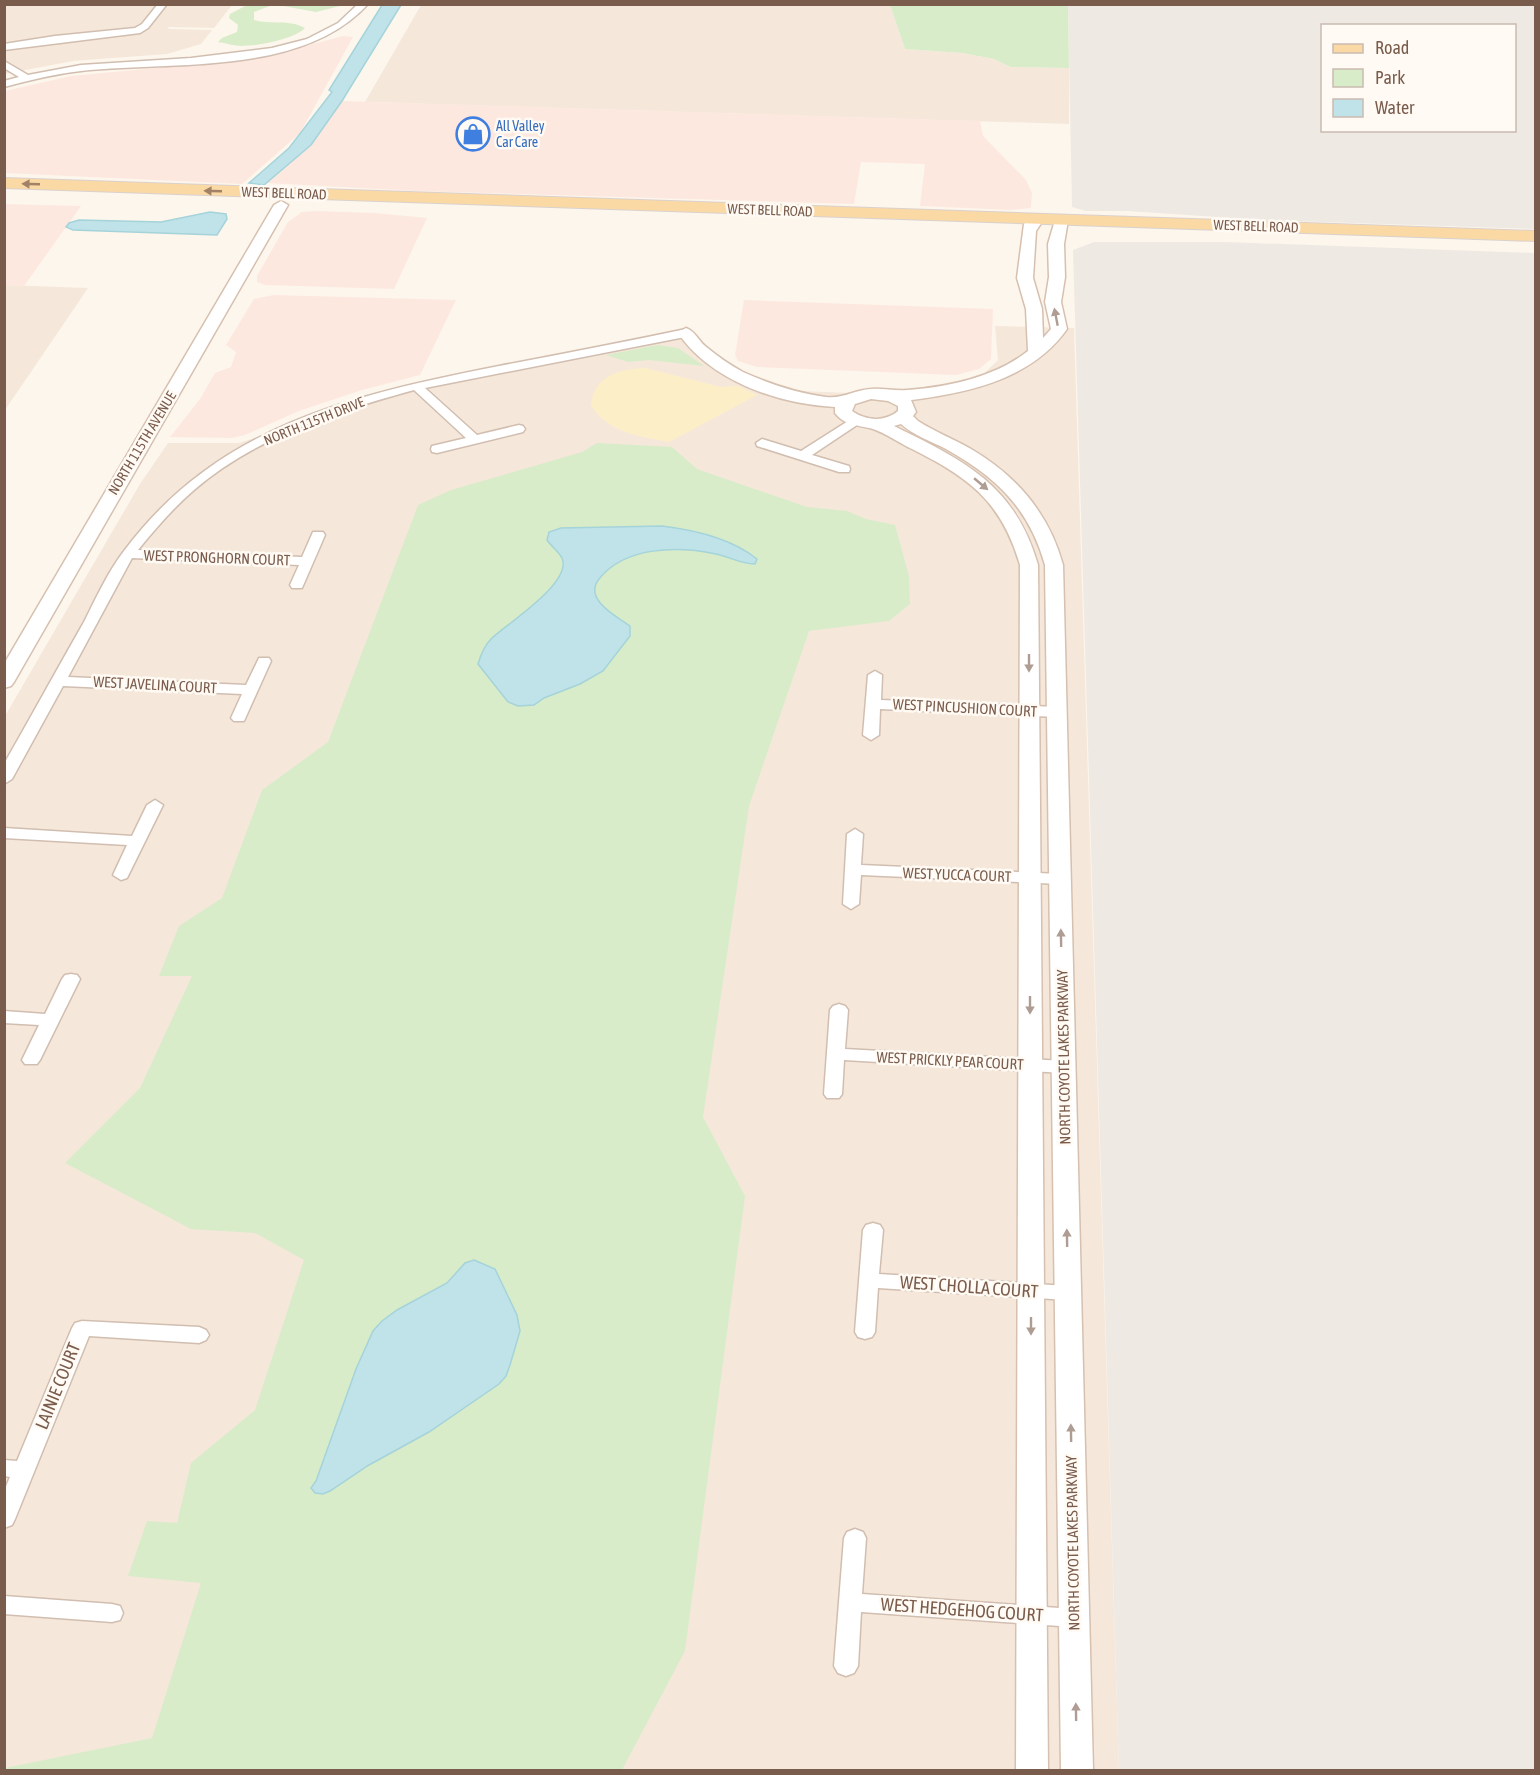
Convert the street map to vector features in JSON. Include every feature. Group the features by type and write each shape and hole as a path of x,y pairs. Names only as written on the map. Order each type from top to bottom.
{"main road":[{"name":"WEST BELL ROAD","path":"4,183 850,213 1033,225"},
{"name":"WEST BELL ROAD","path":"4,198 697,219 1033,225 1434,239 1536,248"},
{"path":"281,205 303,200 451,204 483,200"},
{"path":"502,213 536,209 626,212 641,210 649,206"},
{"path":"697,219 713,214 803,217 850,213"},
{"name":"WEST BELL ROAD","path":"1434,239 1536,236"}],"street":[{"path":"4,47 55,39 137,31 145,26 163,4"},
{"path":"4,84 80,68 213,59 280,49 337,29 348,22 364,4"},
{"path":"4,64 27,78"},
{"name":"NORTH 115TH AVENUE","path":"4,682 281,205"},
{"path":"1033,225 1025,278 1034,309 1036,352"},
{"path":"802,456 866,422 892,422 905,410 948,389 1001,373 1050,344 1059,328 1053,302 1058,277 1056,244 1059,226"},
{"path":"686,333 698,350 720,366 746,380 805,399 845,404 864,395"},
{"name":"NORTH 115TH DRIVE","path":"4,779 128,554 153,523 190,486 234,456 283,430 350,404 416,386 686,333"},
{"path":"416,386 475,440"},
{"path":"775,390 887,396 948,389"},
{"name":"NORTH COYOTE LAKES PARKWAY","path":"887,396 905,410 909,425 960,449 1009,484 1032,510 1047,538 1054,565 1077,1770"},
{"path":"845,404 844,413 941,455 987,489 1014,523 1023,539 1029,565 1032,1770"},
{"path":"437,449 519,429"},
{"path":"762,443 844,469"},
{"path":"297,585 318,535"},
{"name":"WEST PRONGHORN COURT","path":"128,554 307,561"},
{"path":"238,718 264,661"},
{"path":"870,735 875,675"},
{"name":"WEST JAVELINA COURT","path":"59,681 251,690"},
{"name":"WEST PINCUSHION COURT","path":"873,704 1057,712"},
{"path":"121,875 155,805"},
{"path":"4,834 137,841"},
{"path":"851,904 855,834"},
{"name":"WEST YUCCA COURT","path":"853,870 1060,879"},
{"path":"31,1060 71,979"},
{"path":"833,1094 839,1010"},
{"path":"4,1017 50,1020"},
{"name":"WEST PRICKLY PEAR COURT","path":"836,1054 1064,1067"},
{"path":"866,1332 873,1230"},
{"name":"WEST CHOLLA COURT","path":"869,1281 1068,1293"},
{"name":"LAINIE COURT","path":"4,1519 15,1469 82,1328 199,1335"},
{"path":"846,1666 855,1538"},
{"name":"WEST HEDGEHOG COURT","path":"850,1602 1074,1618"},
{"path":"4,1605 112,1613"}],"shaded area":[{"path":"4,5 232,5 214,28 168,27 169,29 212,30 201,44 167,54 73,61 5,74"},
{"path":"421,5 890,5 905,49 962,53 994,59 1010,67 1069,68 1069,124 365,102"},
{"path":"1068,5 1535,5 1535,229 1263,220 1127,211 1086,211 1072,207"},
{"path":"343,36 353,37 300,133 242,184 5,173 5,91 71,76 261,58"},
{"path":"342,101 980,121 983,136 1026,180 1032,193 1031,208 1011,210 920,206 925,164 861,162 854,204 415,191 267,183 311,145"},
{"path":"5,204 81,206 24,286 5,285"},
{"path":"302,212 427,218 394,289 265,285 257,282 257,276 288,222"},
{"path":"1094,242 1225,242 1535,253 1535,1770 1119,1770 1073,250"},
{"path":"4,285 88,288 5,410"},
{"path":"274,295 456,300 420,375 362,390 299,411 245,435 232,438 170,437 200,399 215,373 231,367 236,352 226,345 254,299"},
{"path":"744,300 993,309 991,359 979,369 956,375 757,367 738,361 735,355"},
{"path":"995,326 1074,328 1119,1770 5,1770 5,716 140,484 168,443 239,443 416,386 686,333 698,350 775,390 876,394 974,383 998,360"}],"green space":[{"path":"247,5 344,5 316,12 270,6 254,12 254,20 293,24 305,28 285,39 257,45 239,46 218,42 237,32 238,25 229,18 230,14"},
{"path":"890,5 1068,5 1069,68 1010,67 994,59 962,53 905,49"},
{"path":"657,345 678,348 704,366 649,360 628,362 606,355"},
{"path":"597,443 672,447 697,469 807,507 847,511 866,519 895,525 909,576 910,604 889,621 809,631 749,806 703,1117 745,1196 685,1651 622,1770 5,1770 5,1768 152,1738 201,1583 128,1576 147,1521 177,1523 191,1463 255,1410 304,1260 255,1233 191,1229 65,1163 140,1088 192,976 159,976 179,926 222,898 262,790 328,742 418,505 451,490 582,452"}],"sand":[{"path":"645,368 721,387 738,386 757,395 669,442 636,435 606,422 591,405 597,387 609,376 626,370"}],"water":[{"path":"382,5 401,5 342,101 311,145 264,185 249,183 289,148 332,92 329,90"},
{"path":"210,212 226,214 227,219 217,235 73,230 66,227 69,223 79,220 161,222"},
{"path":"662,526 724,540 757,559 755,564 750,564 701,551 669,550 637,554 623,560 610,568 595,586 595,593 603,606 630,626 630,636 603,671 580,684 544,698 534,705 518,706 508,702 478,664 486,644 536,603 558,579 563,568 562,558 547,540 549,532 561,528"},
{"path":"474,1260 495,1269 517,1315 520,1331 506,1376 499,1384 429,1432 369,1465 330,1491 323,1494 315,1493 311,1488 316,1481 356,1369 373,1331 397,1310 447,1283 465,1263"}],"place":[{"name":"All Valley Car Care","path":"473,134"}]}
